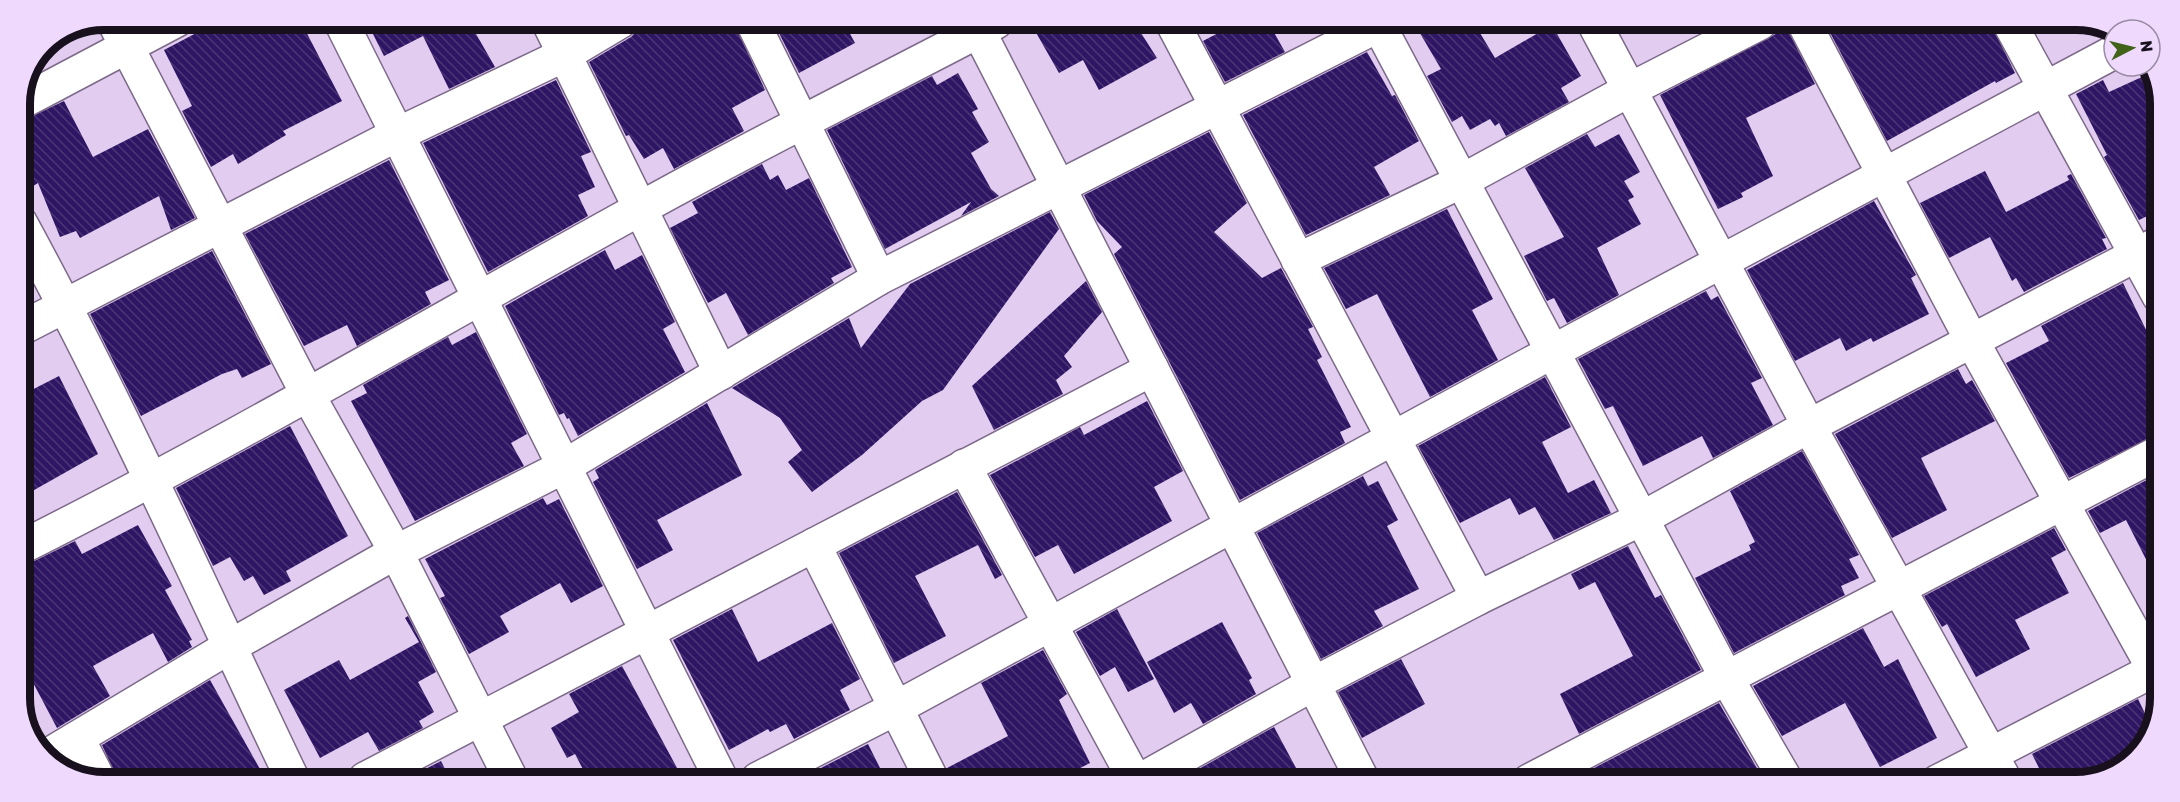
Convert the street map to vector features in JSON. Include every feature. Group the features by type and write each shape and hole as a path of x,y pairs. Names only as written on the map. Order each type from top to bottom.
{"street":[{"path":"345,30 396,135 481,296 718,772"},
{"path":"552,30 721,373"},
{"path":"30,324 396,135 564,55 606,30"},
{"path":"757,30 879,278"},
{"path":"30,543 152,482 640,208 973,30"},
{"path":"985,30 1058,188 1358,772"},
{"path":"1177,30 1478,598"},
{"path":"54,752 229,646 396,552 565,466 879,278 1368,30"},
{"path":"1383,30 1460,182 1726,677 1781,772"},
{"path":"1598,30 1809,426 2001,772"},
{"path":"1298,260 1460,182 1631,89 1746,30"},
{"path":"1808,30 1972,341 2150,660"},
{"path":"1155,772 1313,684 1478,598 1641,519 1809,426 2148,249 2046,89 2013,30"},
{"path":"31,96 119,33 222,225 308,395 396,552 507,772"},
{"path":"772,772 1051,625 1552,352 2102,59"},
{"path":"30,240 65,305 152,482 289,772"},
{"path":"377,772 1152,369"},
{"path":"1576,770 1726,677 2150,457"},
{"path":"964,466 1131,772"},
{"path":"814,545 928,772"},
{"path":"1957,772 2150,674"},
{"path":"78,739 94,771"}],"building":[{"path":"202,30 305,30 342,101 283,131 286,135 238,164 233,154 211,167 182,111 192,106 164,50"},
{"path":"371,30 474,30 495,67 449,89 423,36 384,56"},
{"path":"638,30 737,30 765,90 732,108 744,131 674,169 663,148 644,159 629,135 626,136 589,62 631,37"},
{"path":"778,30 848,30 855,43 799,73"},
{"path":"1035,30 1139,30 1157,58 1099,90 1083,60 1059,73"},
{"path":"1273,30 1285,52 1225,82 1203,41 1222,31"},
{"path":"1418,30 1478,30 1495,58 1543,30 1555,30 1581,76 1561,88 1569,102 1506,136 1499,123 1495,126 1490,119 1470,130 1462,116 1452,122 1427,76 1441,69"},
{"path":"1783,30 1788,30 1815,84 1746,118 1773,176 1741,193 1743,197 1718,209 1660,95"},
{"path":"1829,30 1994,30 2015,73 1996,83 1995,81 1887,141"},
{"path":"1367,52 1392,96 1395,95 1419,141 1374,167 1390,195 1306,235 1243,115"},
{"path":"958,73 978,109 972,112 989,142 971,153 991,189 999,196 961,216 971,202 885,249 827,130 932,76 937,85"},
{"path":"2140,78 2145,78 2149,90 2150,215 2139,220 2104,157 2107,155 2076,94 2103,80 2109,92"},
{"path":"556,80 591,152 581,156 595,187 578,195 588,216 488,272 423,143"},
{"path":"64,101 93,157 148,129 195,218 171,230 159,196 80,238 76,231 60,237 38,183 30,188 30,117"},
{"path":"1209,132 1247,203 1214,232 1262,278 1281,268 1313,327 1308,329 1322,357 1317,360 1351,427 1340,432 1345,443 1240,500 1114,254 1122,247 1097,221 1084,195"},
{"path":"1587,134 1595,147 1619,134 1640,172 1624,181 1634,197 1628,200 1641,224 1597,248 1619,295 1567,323 1554,298 1547,301 1524,256 1564,237 1525,168"},
{"path":"389,160 449,280 425,292 431,304 357,346 347,325 304,346 245,234"},
{"path":"762,164 770,180 778,175 786,190 809,178 852,267 831,278 834,283 748,335 726,293 708,303 670,228 698,213 692,202"},
{"path":"1985,171 2006,212 2069,180 2067,176 2071,174 2106,238 2102,239 2107,249 2024,292 2016,278 2012,281 1990,237 1949,258 1920,203"},
{"path":"1874,201 1916,275 1911,278 1929,314 1873,342 1871,338 1846,351 1840,338 1795,361 1747,270"},
{"path":"1447,209 1493,299 1472,310 1498,360 1430,397 1377,294 1346,309 1324,268"},
{"path":"1050,212 1059,229 943,390 922,401 862,455 812,492 788,462 802,450 780,418 732,388 849,318 861,348 910,284"},
{"path":"605,250 615,270 642,255 675,322 663,329 685,372 578,436 569,418 567,419 564,413 559,415 505,306"},
{"path":"212,251 271,364 242,378 237,369 222,374 141,416 90,314"},
{"path":"1086,281 1102,312 1064,356 1072,367 1056,380 1063,394 994,430 972,386"},
{"path":"2123,283 2150,338 2150,438 2069,478 2006,363 2049,341 2041,326"},
{"path":"1706,291 1711,300 1718,296 1762,378 1751,383 1773,425 1713,458 1702,436 1643,466 1613,406 1605,409 1578,359"},
{"path":"476,332 527,434 511,443 524,466 415,521 351,401 367,393 363,385 448,337 452,345"},
{"path":"1958,369 1966,384 1972,380 1995,421 1921,458 1947,510 1892,538 1835,434"},
{"path":"59,376 98,454 30,492 30,391"},
{"path":"1545,377 1571,427 1542,442 1568,493 1594,480 1611,513 1554,540 1535,507 1519,515 1510,498 1460,523 1418,446"},
{"path":"1147,401 1183,471 1154,487 1172,521 1074,574 1058,545 1035,557 990,475 1080,427 1084,435"},
{"path":"707,403 742,475 657,520 673,550 637,569 593,482 599,478 595,470"},
{"path":"290,426 348,536 286,571 291,581 264,595 253,576 244,581 230,557 213,566 176,488"},
{"path":"1802,451 1859,555 1849,559 1859,578 1841,586 1845,595 1734,653 1695,578 1751,550 1749,545 1755,542 1730,491"},
{"path":"1363,476 1368,486 1378,481 1398,520 1387,526 1419,589 1374,611 1383,626 1321,659 1257,533"},
{"path":"2150,478 2150,567 2126,520 2100,533 2088,511"},
{"path":"957,492 1002,575 995,579 978,545 915,576 946,636 894,663 839,553"},
{"path":"543,498 547,505 559,499 603,586 571,603 560,583 500,616 509,632 469,654 440,598 445,596 425,559"},
{"path":"138,525 172,586 165,590 192,640 189,641 192,647 168,662 153,633 93,666 110,696 57,728 30,677 30,563 75,541 82,554"},
{"path":"2054,528 2066,550 2051,558 2069,593 2015,620 2030,649 1976,677 1947,624 1942,627 1924,596"},
{"path":"1628,546 1655,598 1661,595 1701,670 1579,734 1560,694 1633,656 1595,582 1579,590 1571,574"},
{"path":"732,609 758,662 832,623 860,679 840,690 850,710 794,739 786,724 770,732 768,729 729,750 673,640"},
{"path":"1117,609 1154,679 1128,692 1115,667 1100,676 1076,632"},
{"path":"408,616 436,672 418,682 434,712 419,721 423,728 379,751 368,732 320,758 284,690 339,660 350,680 419,642 405,618"},
{"path":"1222,622 1252,678 1249,680 1256,694 1203,724 1191,703 1174,713 1147,662"},
{"path":"1863,628 1884,667 1898,659 1937,738 1880,767 1845,703 1782,736 1753,686"},
{"path":"1043,650 1067,694 1059,700 1090,763 1073,772 948,772 947,768 1008,736 981,683"},
{"path":"1401,659 1425,704 1362,738 1338,692"},
{"path":"622,666 679,772 584,772 575,754 567,758 551,728 579,712 569,694"},
{"path":"210,680 262,772 114,772 102,745"},
{"path":"2138,699 2147,718 2132,747 2121,757 2100,768 2076,772 2041,772 2032,754"},
{"path":"1719,703 1759,772 1586,772"},
{"path":"1274,727 1298,772 1193,772"},
{"path":"868,744 882,772 813,772"},
{"path":"441,761 446,772 420,772"}]}
